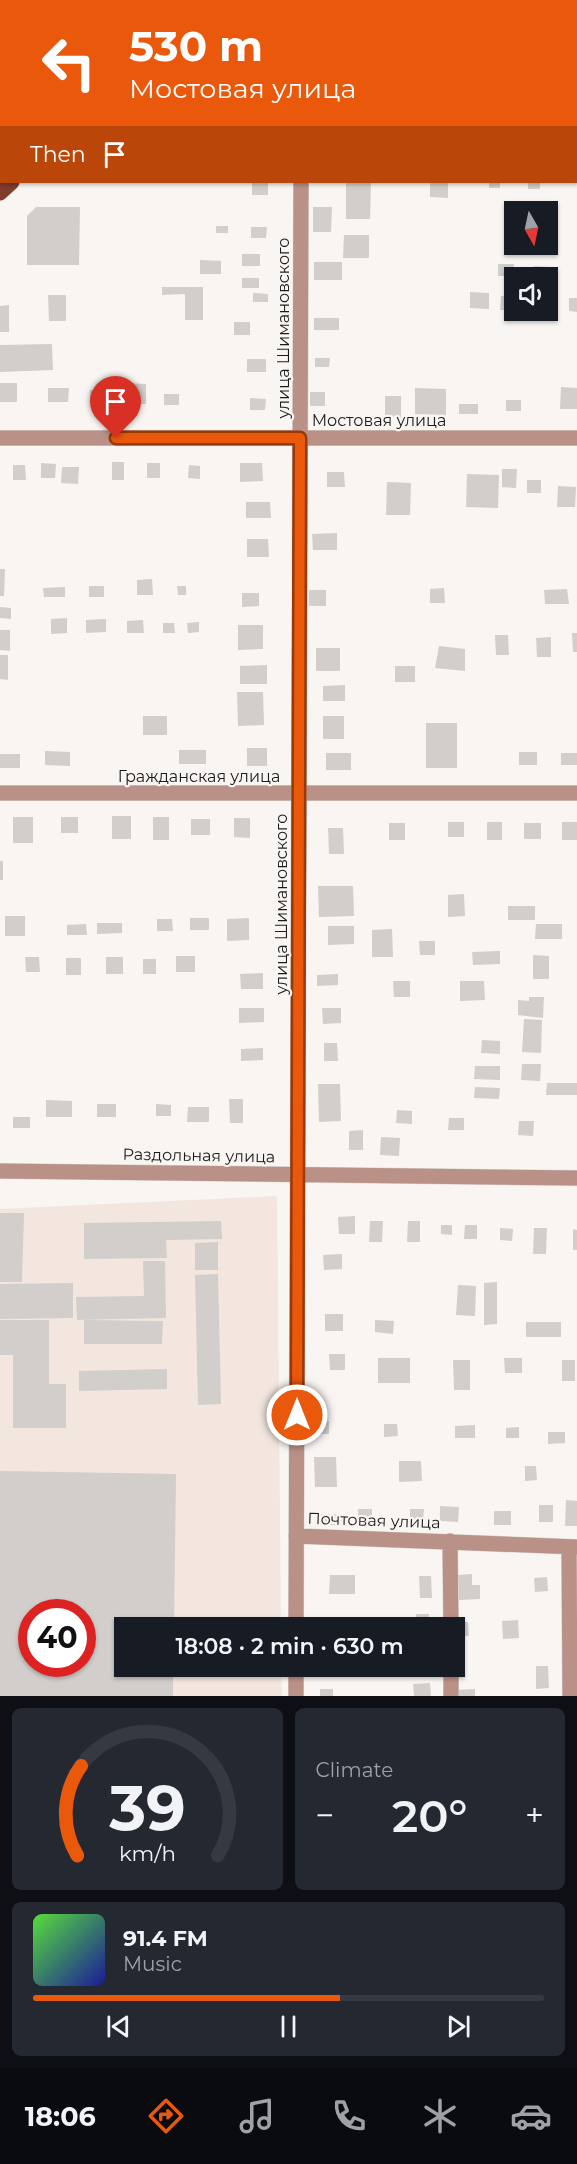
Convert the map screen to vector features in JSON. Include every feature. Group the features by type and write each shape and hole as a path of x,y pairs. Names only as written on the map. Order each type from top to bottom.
{"street":[{"name":"улица Шимановского","path":"296,1617 301,183"},
{"name":"Мостовая улица","path":"0,438 577,438"},
{"name":"Гражданская улица","path":"0,793 577,793"},
{"name":"Раздольная улица","path":"0,1171 577,1178"},
{"name":"Почтовая улица","path":"296,1536 573,1547"},
{"name":"Почтовая улица","path":"450,1541 451,1617"},
{"path":"570,1696 573,1547"},
{"path":"296,1677 296,1696"},
{"path":"451,1677 451,1696"}],"shaded area":[{"path":"277,1196 281,1617 114,1617 114,1677 281,1677 282,1696 0,1696 0,1209"}],"building":[{"path":"252,183 268,183 268,195 252,195"},
{"path":"346,183 371,183 370,219 346,219"},
{"path":"430,183 448,183 448,198 430,197"},
{"path":"489,183 500,183 500,188 489,188"},
{"path":"528,183 540,183 540,189 528,189"},
{"path":"36,207 80,207 79,265 27,265 27,216"},
{"path":"313,207 332,207 331,232 313,232"},
{"path":"216,226 228,226 228,233 216,233"},
{"path":"251,227 267,227 266,238 251,238"},
{"path":"344,235 369,235 369,258 343,258"},
{"path":"242,254 260,254 260,266 242,266"},
{"path":"200,260 221,261 221,274 200,274"},
{"path":"314,262 342,262 342,280 314,280"},
{"path":"498,264 514,264 514,267 504,267 504,276 498,276"},
{"path":"242,278 259,278 259,288 242,288"},
{"path":"162,287 203,287 203,320 185,320 185,294 162,295"},
{"path":"470,292 489,293 489,309 470,308"},
{"path":"253,293 268,294 268,302 253,302"},
{"path":"48,295 66,295 66,321 49,321"},
{"path":"501,296 504,296 504,310 500,310"},
{"path":"569,298 577,298 577,312 569,311"},
{"path":"9,305 9,332 0,332 0,306"},
{"path":"314,318 339,318 339,330 314,330"},
{"path":"234,322 250,322 250,335 234,335"},
{"path":"52,344 53,370 0,372 0,345"},
{"path":"315,358 330,358 329,367 315,367"},
{"path":"247,359 266,359 266,372 247,372"},
{"path":"0,383 17,383 17,402 0,402"},
{"path":"126,383 146,384 146,404 126,404"},
{"path":"561,387 577,388 577,409 560,409"},
{"path":"48,388 69,388 68,402 48,402"},
{"path":"415,388 446,389 446,415 415,414"},
{"path":"90,390 110,391 109,404 90,403"},
{"path":"310,392 325,392 325,406 310,406"},
{"path":"164,394 179,394 179,405 164,405"},
{"path":"385,396 401,396 401,417 385,416"},
{"path":"250,398 266,399 265,410 250,410"},
{"path":"506,400 521,400 521,411 506,411"},
{"path":"459,404 478,404 478,414 459,414"},
{"path":"112,462 124,462 124,480 112,480"},
{"path":"41,463 56,464 55,478 41,478"},
{"path":"147,463 160,463 160,478 147,478"},
{"path":"240,463 262,463 263,481 240,482"},
{"path":"13,465 25,465 26,480 13,480"},
{"path":"189,465 200,466 200,479 188,478"},
{"path":"62,467 79,467 78,484 61,483"},
{"path":"502,469 517,469 516,488 502,487"},
{"path":"327,472 344,472 345,487 327,487"},
{"path":"467,474 499,475 498,508 466,507"},
{"path":"527,480 541,480 541,493 527,493"},
{"path":"387,482 411,483 410,515 386,515"},
{"path":"558,486 576,487 575,507 557,507"},
{"path":"246,502 270,502 271,518 246,518"},
{"path":"337,533 337,550 313,550 312,534"},
{"path":"247,539 268,539 269,557 247,557"},
{"path":"0,569 5,569 4,596 0,596"},
{"path":"152,579 153,595 137,595 137,580"},
{"path":"89,586 104,586 104,597 89,597"},
{"path":"177,586 186,586 186,595 178,595"},
{"path":"65,587 65,597 44,597 43,588"},
{"path":"444,588 445,603 430,603 430,589"},
{"path":"567,589 569,604 545,604 544,590"},
{"path":"309,590 326,590 326,606 309,606"},
{"path":"242,593 259,593 259,606 242,607"},
{"path":"0,607 11,608 11,619 0,618"},
{"path":"67,618 67,633 51,634 51,619"},
{"path":"106,619 106,632 86,633 86,620"},
{"path":"143,620 144,633 127,633 127,621"},
{"path":"199,622 199,632 188,633 187,623"},
{"path":"163,623 174,623 175,633 163,633"},
{"path":"238,625 263,625 263,649 238,650"},
{"path":"0,630 10,630 10,651 0,650"},
{"path":"572,633 577,633 577,652 573,652"},
{"path":"495,635 508,635 509,655 496,655"},
{"path":"551,637 551,657 537,657 536,638"},
{"path":"439,646 465,649 465,671 435,668"},
{"path":"316,648 340,648 340,671 316,671"},
{"path":"0,655 8,655 8,680 0,679"},
{"path":"267,665 267,684 240,684 240,666"},
{"path":"395,666 415,666 415,682 395,682"},
{"path":"345,685 345,701 323,701 323,686"},
{"path":"237,692 263,692 264,725 238,726"},
{"path":"143,716 167,716 167,735 143,735"},
{"path":"323,716 344,716 344,739 323,739"},
{"path":"426,723 457,723 457,768 426,768"},
{"path":"247,748 267,748 267,766 247,766"},
{"path":"179,750 206,750 206,764 179,764"},
{"path":"45,751 70,752 70,766 45,765"},
{"path":"519,752 537,752 537,765 519,765"},
{"path":"326,753 351,753 351,770 326,770"},
{"path":"561,753 577,753 577,765 561,765"},
{"path":"0,754 20,754 20,768 0,768"},
{"path":"112,816 131,816 131,839 112,839"},
{"path":"13,817 33,817 33,843 13,843"},
{"path":"61,817 78,817 78,833 61,833"},
{"path":"153,817 169,817 169,840 153,840"},
{"path":"234,818 250,818 250,838 234,837"},
{"path":"191,819 210,819 210,835 191,835"},
{"path":"448,822 464,822 464,837 448,837"},
{"path":"487,822 502,822 502,840 487,840"},
{"path":"562,822 577,822 577,840 562,840"},
{"path":"389,823 405,823 405,840 389,840"},
{"path":"524,823 541,823 541,839 524,839"},
{"path":"328,828 343,828 344,854 329,854"},
{"path":"0,861 3,861 3,880 0,880"},
{"path":"318,886 353,886 354,916 319,917"},
{"path":"464,894 465,916 448,917 448,895"},
{"path":"508,906 535,906 535,920 508,920"},
{"path":"5,916 25,916 25,936 5,936"},
{"path":"190,918 209,918 209,930 190,930"},
{"path":"249,918 249,940 227,941 227,919"},
{"path":"157,919 172,919 173,931 157,931"},
{"path":"97,923 122,923 122,933 97,934"},
{"path":"86,924 87,935 67,935 67,925"},
{"path":"536,924 562,924 562,939 535,939"},
{"path":"328,926 354,926 354,944 328,945"},
{"path":"392,929 393,957 372,957 372,930"},
{"path":"419,941 435,941 435,955 420,955"},
{"path":"500,951 500,964 473,965 472,952"},
{"path":"533,955 549,956 549,979 533,979"},
{"path":"176,956 195,956 195,972 176,972"},
{"path":"25,957 39,957 40,972 26,972"},
{"path":"106,957 123,957 123,974 106,974"},
{"path":"66,958 81,958 81,975 66,975"},
{"path":"143,959 156,959 156,974 143,974"},
{"path":"263,973 263,989 241,989 240,974"},
{"path":"338,974 338,985 317,986 317,975"},
{"path":"393,981 410,981 410,997 394,997"},
{"path":"460,981 484,981 485,1000 460,1001"},
{"path":"529,997 544,997 543,1018 518,1015 518,1000 529,1001"},
{"path":"239,1008 264,1008 264,1022 239,1023"},
{"path":"322,1008 341,1008 341,1023 323,1024"},
{"path":"524,1019 542,1020 541,1053 522,1052"},
{"path":"482,1040 500,1041 500,1054 481,1053"},
{"path":"324,1043 337,1043 338,1061 324,1061"},
{"path":"263,1048 263,1060 241,1061 241,1049"},
{"path":"522,1064 541,1064 540,1081 521,1080"},
{"path":"475,1066 500,1066 500,1080 474,1079"},
{"path":"547,1083 577,1083 577,1095 546,1095"},
{"path":"318,1084 340,1084 341,1121 319,1122"},
{"path":"475,1087 500,1088 499,1099 474,1098"},
{"path":"229,1099 243,1099 243,1123 230,1123"},
{"path":"46,1100 72,1101 72,1117 46,1117"},
{"path":"97,1104 116,1104 116,1117 97,1117"},
{"path":"156,1104 171,1105 171,1116 156,1116"},
{"path":"188,1107 209,1107 209,1122 187,1122"},
{"path":"397,1110 412,1111 412,1124 396,1123"},
{"path":"13,1117 30,1117 30,1128 13,1128"},
{"path":"449,1118 464,1118 464,1130 448,1130"},
{"path":"519,1121 534,1121 533,1136 518,1135"},
{"path":"363,1130 363,1150 349,1150 349,1131"},
{"path":"381,1137 400,1138 399,1156 380,1155"},
{"path":"0,1213 24,1213 22,1282 0,1282"},
{"path":"355,1216 355,1234 339,1234 338,1217"},
{"path":"221,1221 222,1239 166,1240 167,1258 84,1259 84,1223"},
{"path":"370,1221 383,1221 382,1242 369,1242"},
{"path":"408,1221 420,1221 420,1242 407,1242"},
{"path":"441,1225 452,1225 452,1235 441,1234"},
{"path":"465,1225 477,1225 477,1239 464,1239"},
{"path":"500,1228 513,1229 512,1241 500,1240"},
{"path":"534,1228 547,1228 546,1254 533,1254"},
{"path":"573,1229 577,1230 577,1250 573,1250"},
{"path":"218,1242 218,1270 195,1270 195,1243"},
{"path":"342,1254 342,1269 324,1270 323,1255"},
{"path":"143,1261 165,1261 166,1318 77,1320 76,1297 144,1296"},
{"path":"218,1274 221,1404 198,1405 195,1275"},
{"path":"497,1282 497,1324 484,1325 484,1283"},
{"path":"73,1283 73,1318 0,1319 0,1284"},
{"path":"458,1285 476,1286 475,1316 456,1315"},
{"path":"325,1314 343,1314 343,1331 325,1331"},
{"path":"0,1320 49,1320 49,1384 66,1384 66,1428 13,1428 13,1355 0,1355"},
{"path":"84,1320 163,1321 162,1344 84,1344"},
{"path":"375,1320 394,1321 393,1334 375,1332"},
{"path":"526,1322 561,1322 561,1337 526,1337"},
{"path":"329,1354 345,1354 345,1370 330,1370"},
{"path":"378,1358 410,1358 410,1383 378,1383"},
{"path":"504,1358 522,1358 522,1373 505,1373"},
{"path":"453,1360 470,1360 470,1390 454,1390"},
{"path":"562,1360 575,1360 575,1381 562,1381"},
{"path":"167,1369 167,1389 79,1391 79,1371"},
{"path":"315,1421 329,1421 329,1434 315,1434"},
{"path":"384,1424 397,1424 398,1436 384,1437"},
{"path":"475,1425 475,1438 455,1438 455,1426"},
{"path":"519,1427 519,1438 506,1438 506,1428"},
{"path":"548,1432 565,1432 565,1443 548,1444"},
{"path":"314,1457 336,1457 337,1487 315,1487"},
{"path":"399,1461 421,1461 422,1481 399,1482"},
{"path":"525,1466 536,1466 537,1480 525,1481"},
{"path":"0,1471 176,1474 174,1617 114,1617 114,1677 173,1677 173,1696 0,1696"},
{"path":"566,1500 577,1501 577,1526 565,1526"},
{"path":"539,1505 553,1505 553,1522 539,1522"},
{"path":"440,1506 459,1507 458,1522 440,1521"},
{"path":"358,1509 372,1509 372,1519 358,1519"},
{"path":"410,1509 424,1509 423,1521 410,1521"},
{"path":"494,1511 511,1511 511,1525 494,1525"},
{"path":"315,1514 341,1514 341,1525 316,1525"},
{"path":"472,1574 472,1585 480,1585 480,1599 459,1600 458,1575"},
{"path":"330,1575 355,1575 355,1594 329,1594"},
{"path":"419,1576 431,1576 432,1598 420,1598"},
{"path":"547,1577 548,1591 535,1592 534,1578"},
{"path":"416,1614 429,1614 429,1617 416,1617"},
{"path":"518,1620 519,1638 503,1639 502,1621"},
{"path":"465,1622 468,1622 469,1636 465,1636"},
{"path":"536,1666 548,1666 549,1688 536,1689"},
{"path":"430,1683 431,1696 414,1696 413,1684"},
{"path":"320,1689 333,1689 333,1696 320,1696"},
{"path":"475,1689 475,1696 454,1696 454,1690"}],"route":[{"path":"116,438 300,438 297,1415"}]}
